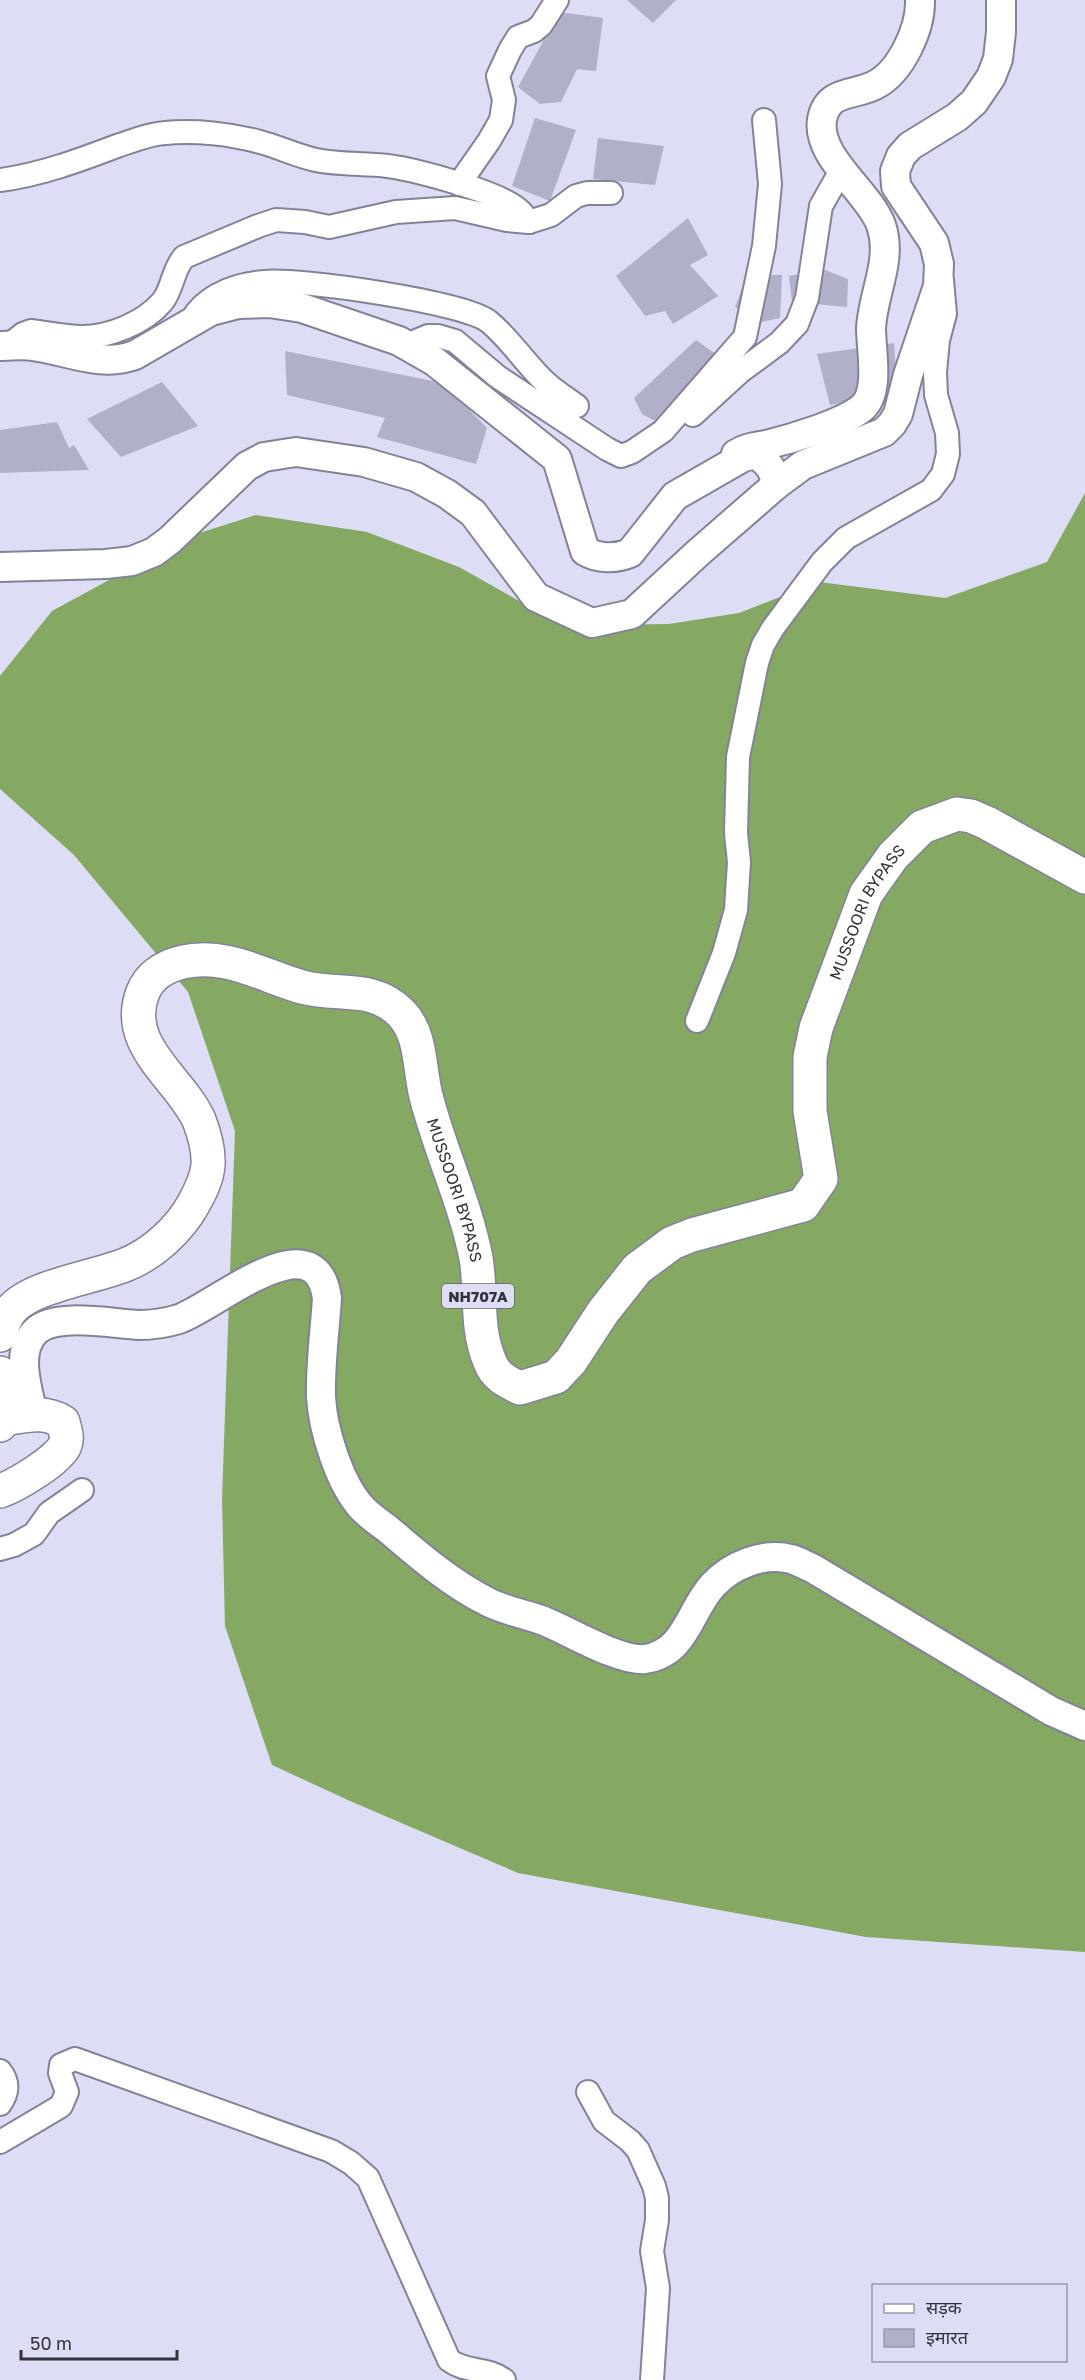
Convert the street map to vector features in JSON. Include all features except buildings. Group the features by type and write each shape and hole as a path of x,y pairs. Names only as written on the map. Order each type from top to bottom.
{"main road":[{"name":"MUSSOORI BYPASS","path":"0,1335 2,1323 18,1302 35,1293 128,1264 151,1250 168,1237 188,1214 202,1187 208,1166 207,1144 198,1118 146,1046 138,1024 138,1005 144,988 154,975 171,965 189,961 223,961 264,972 304,987 372,995 386,1001 403,1014 415,1035 425,1095 464,1209 476,1261 479,1320 490,1364 502,1379 520,1388 556,1377 571,1361 603,1312 637,1269 672,1243 692,1235 803,1205 821,1179 810,1111 810,1057 816,1028 866,894 892,856 922,827 957,814 972,816 987,822 1085,877"},
{"path":"0,1373 9,1420 56,1418 63,1422 66,1443 62,1452 49,1462 0,1491"}],"street":[{"path":"459,183 501,120 504,100 498,76 510,50 518,38 541,25 557,0"},
{"path":"712,474 738,452 802,434 856,413 866,405 873,392 871,326 886,253 885,239 879,222 830,153 822,135 822,119 828,106 837,96 864,90 876,85 890,74 915,33 920,0"},
{"path":"697,1021 724,953 736,910 739,862 736,832 738,757 757,663 763,645 822,562 846,538 931,490 939,482 947,465 949,442 936,395 935,372 945,302 939,264 933,243 896,186 896,171 901,156 910,146 957,117 974,102 991,77 998,59 1001,0"},
{"path":"633,452 663,431 745,337 764,246 770,184 764,120"},
{"path":"0,180 21,177 139,138 183,132 237,137 315,160 353,165 387,166 459,183 512,205 529,222"},
{"path":"407,345 428,336 438,336 454,341 498,377 621,456 662,444 741,371 779,343 797,324 807,298 821,206 842,169"},
{"path":"4,346 31,331 91,337 123,328 138,320 162,301 176,267 184,257 276,220 305,222 328,227 396,212 455,208 507,220 529,222 551,215 576,196 587,193 611,193"},
{"path":"0,567 106,564 132,561 154,552 170,540 247,466 264,458 296,452 364,462 416,477 447,494 472,513 536,597 592,623 632,614 699,552 776,485 803,465 874,436 892,424 898,414 938,286 939,264"},
{"path":"188,324 204,303 213,297 248,284 265,281 327,286 452,307 487,320 542,379 577,406"},
{"path":"4,346 32,346 82,357 123,360 211,311 238,304 269,303 302,308 407,345 434,361 557,459 585,551 593,556 620,557 630,554 675,496 742,457 756,454 768,463 775,474 776,485"},
{"path":"9,1420 26,1378 24,1356 27,1343 33,1333 41,1327 50,1323 90,1321 141,1325 165,1323 196,1312 262,1273 286,1264 301,1263 313,1267 321,1275 326,1285 321,1398 328,1437 342,1476 361,1506 466,1590 489,1603 543,1621 624,1656 643,1659 661,1655 678,1642 712,1586 732,1570 750,1560 771,1557 791,1559 812,1568 1042,1706 1085,1726"},
{"path":"0,1549 14,1545 34,1534 49,1513 82,1490"},
{"path":"0,2142 61,2106 67,2092 60,2073 61,2065 75,2060 331,2151 351,2163 368,2178 449,2360 457,2366 489,2372 504,2380"},
{"path":"0,2071 7,2085 6,2096 0,2104"},
{"path":"588,2092 604,2121 638,2150 654,2186 657,2199 657,2220 652,2251 658,2288 652,2380"}],"green space":[{"path":"1085,493 1085,1952 866,1937 518,1873 272,1765 225,1626 222,1499 235,1131 188,992 74,855 0,789 0,676 52,611 190,536 256,515 367,532 459,567 528,606 594,625 669,624 739,613 819,582 945,598 1047,562"}]}
